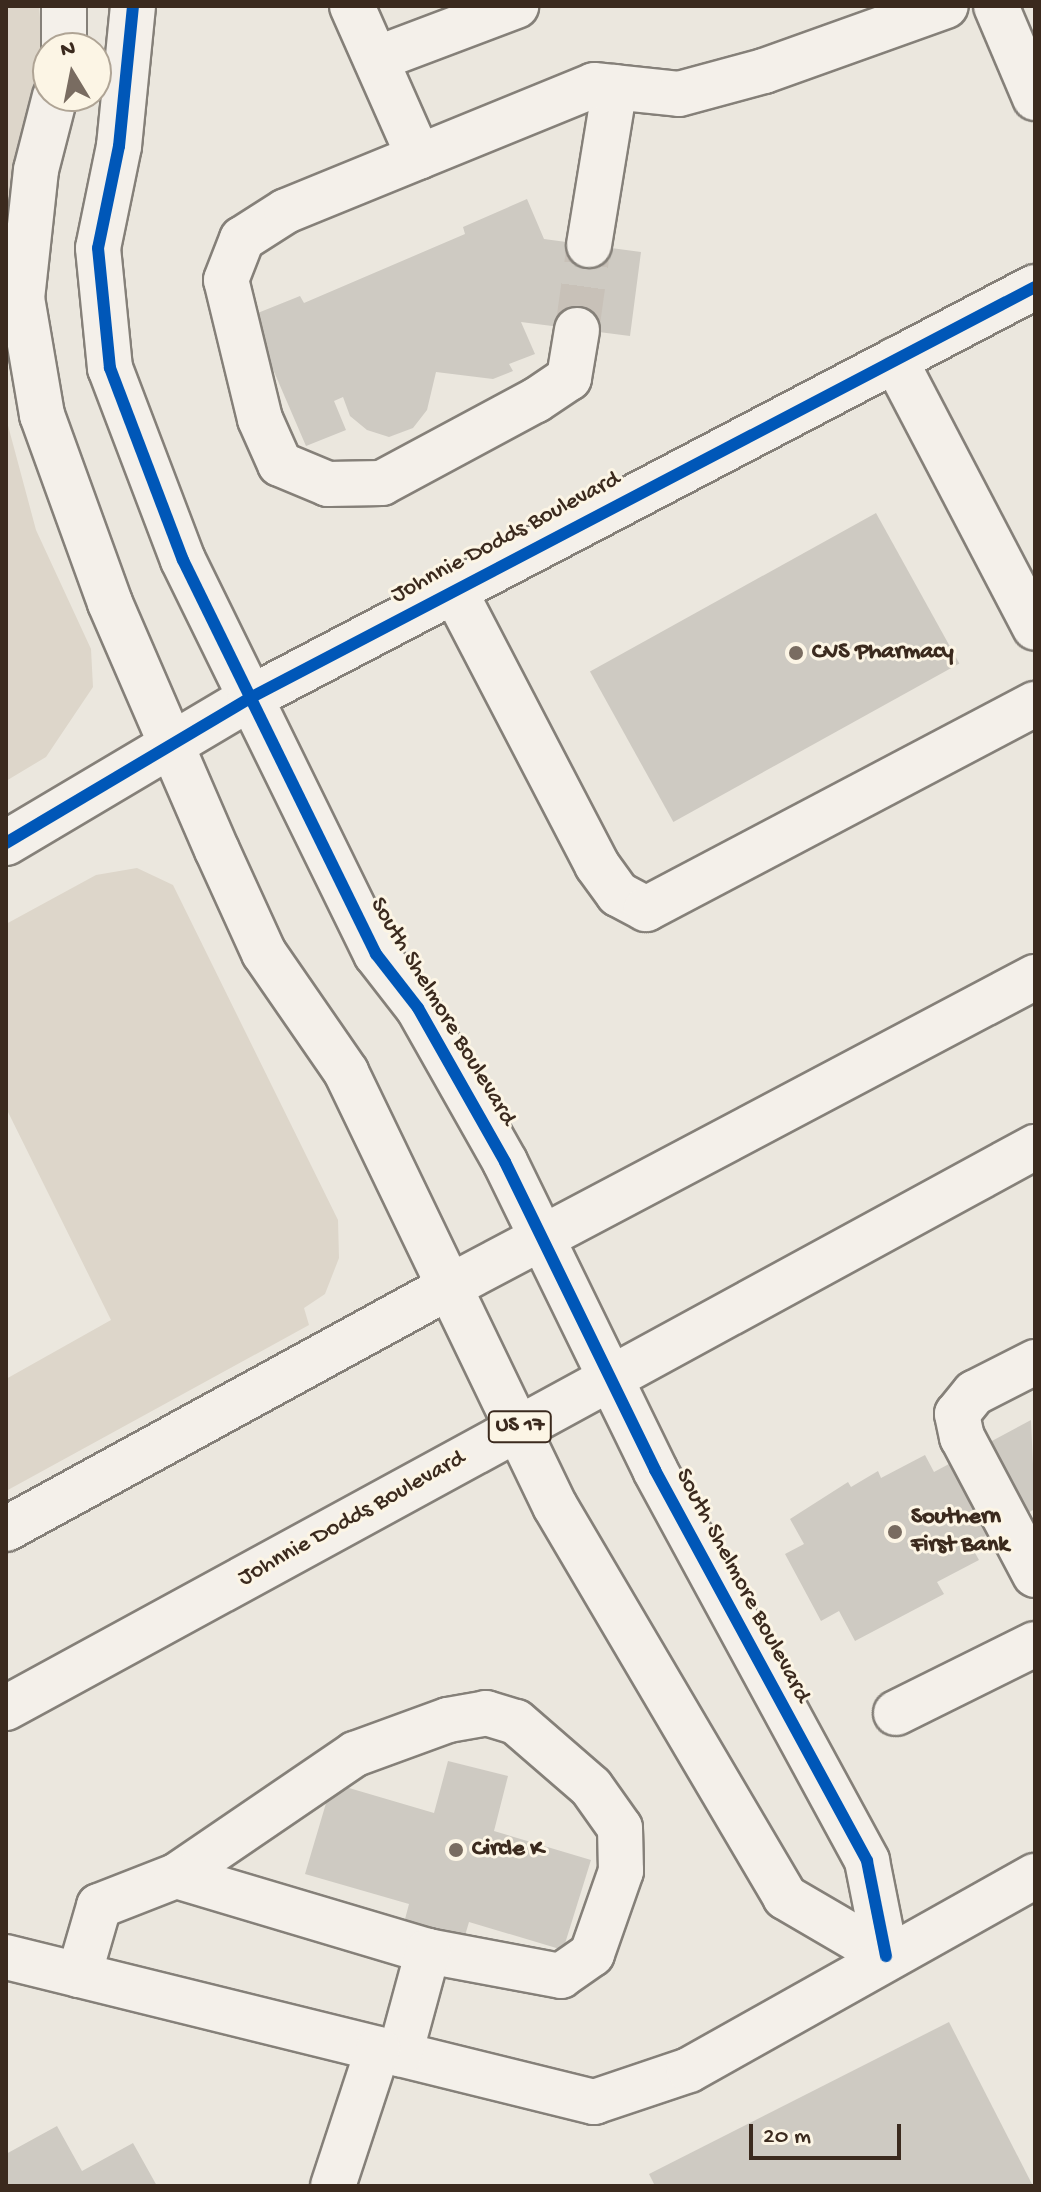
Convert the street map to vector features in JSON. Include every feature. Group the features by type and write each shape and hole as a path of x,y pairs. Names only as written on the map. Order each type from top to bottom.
{"main road":[{"path":"64,6 64,32"},
{"name":"South Shelmore Boulevard","path":"133,6 119,146 98,248 110,368 183,560 376,954 418,1008 542,1239 655,1470 867,1861 886,1956"},
{"path":"352,6 419,157"},
{"path":"376,59 516,6"},
{"path":"577,330 569,378 536,400 382,483 328,484 280,464 260,419 226,280 242,239 286,211 594,85 679,94 856,22 946,6"},
{"path":"996,6 1035,98"},
{"path":"589,245 615,87"},
{"path":"51,112 36,170 22,298 42,415 110,603 264,953 346,1072 555,1506 785,1897 886,1956"},
{"name":"Johnnie Dodds Boulevard","path":"6,843 171,742 250,698 1035,287"},
{"path":"895,360 1035,628"},
{"path":"454,590 597,865 618,894 646,909 1035,704"},
{"path":"6,1529 449,1287 1035,977"},
{"name":"Johnnie Dodds Boulevard","path":"6,1708 1035,1147"},
{"path":"1035,1362 974,1393 957,1414 962,1437 1035,1575"},
{"path":"896,1713 1035,1644"},
{"path":"79,1975 99,1906 176,1876 355,1754 448,1720 486,1713 516,1722 591,1787 620,1828 621,1871 592,1954 561,1976 428,1951 176,1876"},
{"path":"6,1957 594,2102 689,2070 886,1956 1035,1876"},
{"path":"333,2186 428,1951"}],"shaded area":[{"path":"6,6 39,6 41,32 32,32 32,92 6,223"},
{"path":"6,418 36,530 91,649 93,687 46,757 6,781"},
{"path":"137,868 173,885 338,1220 339,1258 325,1294 304,1308 309,1325 6,1491 6,1379 111,1320 6,1108 6,924 96,875"}],"building":[{"path":"527,199 544,239 641,252 630,336 521,322 535,354 509,364 513,371 493,379 436,372 427,410 413,428 389,437 367,430 350,416 343,397 334,401 346,430 306,446 250,316 300,296 304,303 465,234 463,227"},
{"name":"CVS Pharmacy","path":"876,513 959,663 673,822 590,672"},
{"name":"Southern First Bank","path":"1031,1420 1035,1509 970,1544 979,1560 937,1582 944,1594 855,1641 839,1611 821,1621 785,1554 804,1544 790,1519 848,1482 851,1487 878,1471 881,1478 925,1455 934,1472"},
{"name":"Circle K","path":"448,1761 508,1776 494,1831 591,1860 563,1950 469,1922 464,1939 404,1923 409,1904 305,1874 332,1783 434,1813"},
{"path":"949,2022 1033,2186 655,2186 649,2174"},
{"path":"57,2126 82,2171 133,2143 157,2186 6,2186 6,2154"}],"tunnel":[{"path":"577,330 589,245"}],"cycle path":[{"path":"133,6 119,146 98,248 110,368 183,560 376,954 418,1008 505,1162 655,1470 867,1861 886,1956"},
{"path":"6,843 250,698 1035,287"}],"place":[{"name":"CVS Pharmacy","path":"796,653"},
{"name":"Southern First Bank","path":"895,1532"},
{"name":"Circle K","path":"456,1850"}]}
